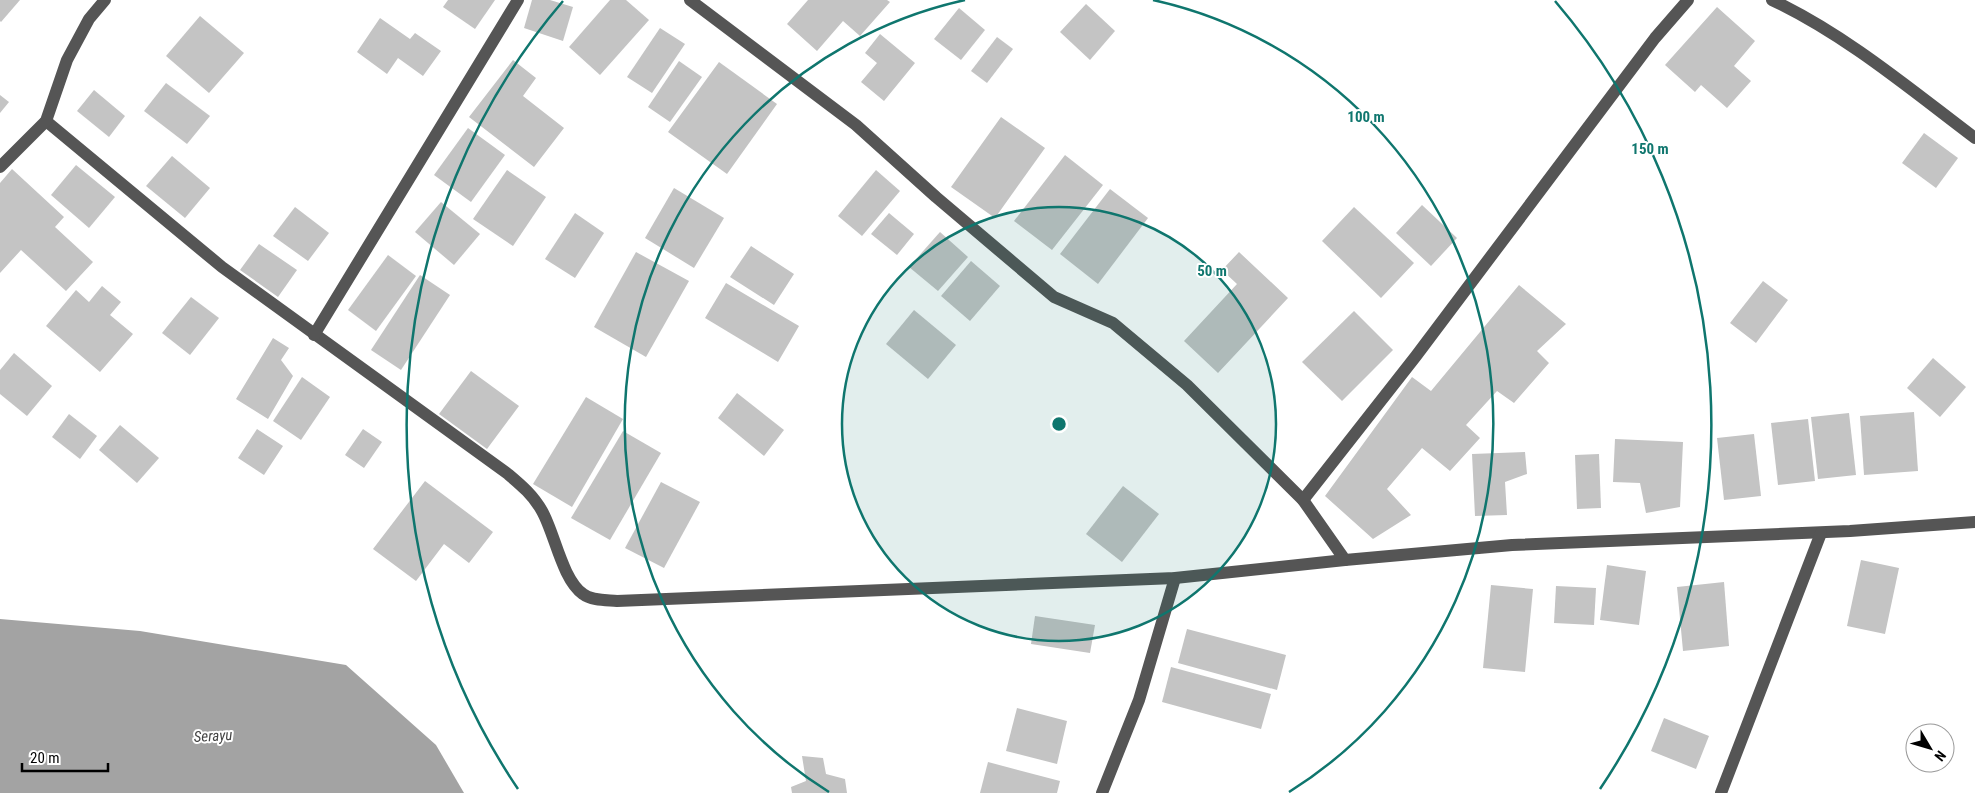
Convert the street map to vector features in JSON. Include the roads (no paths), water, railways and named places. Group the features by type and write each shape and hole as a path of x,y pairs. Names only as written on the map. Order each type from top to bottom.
{"street":[{"path":"0,167 46,121 67,60 88,19 105,0"},
{"path":"314,335 518,0"},
{"path":"690,0 856,125 936,197 1054,297 1113,323 1187,385 1303,500 1345,560"},
{"path":"1303,500 1416,356 1655,38 1688,0"},
{"path":"1772,0 1805,15 1893,76 1975,138"},
{"path":"46,121 222,266 314,335 500,468 531,494 543,512 576,587 590,598 617,601 1175,578 1512,544 1821,533 1975,522"},
{"path":"1721,793 1821,533"},
{"path":"1102,793 1139,700 1175,578"}],"water":[{"name":"Serayu","path":"0,619 140,631 346,665 436,745 464,793 0,793"}]}
